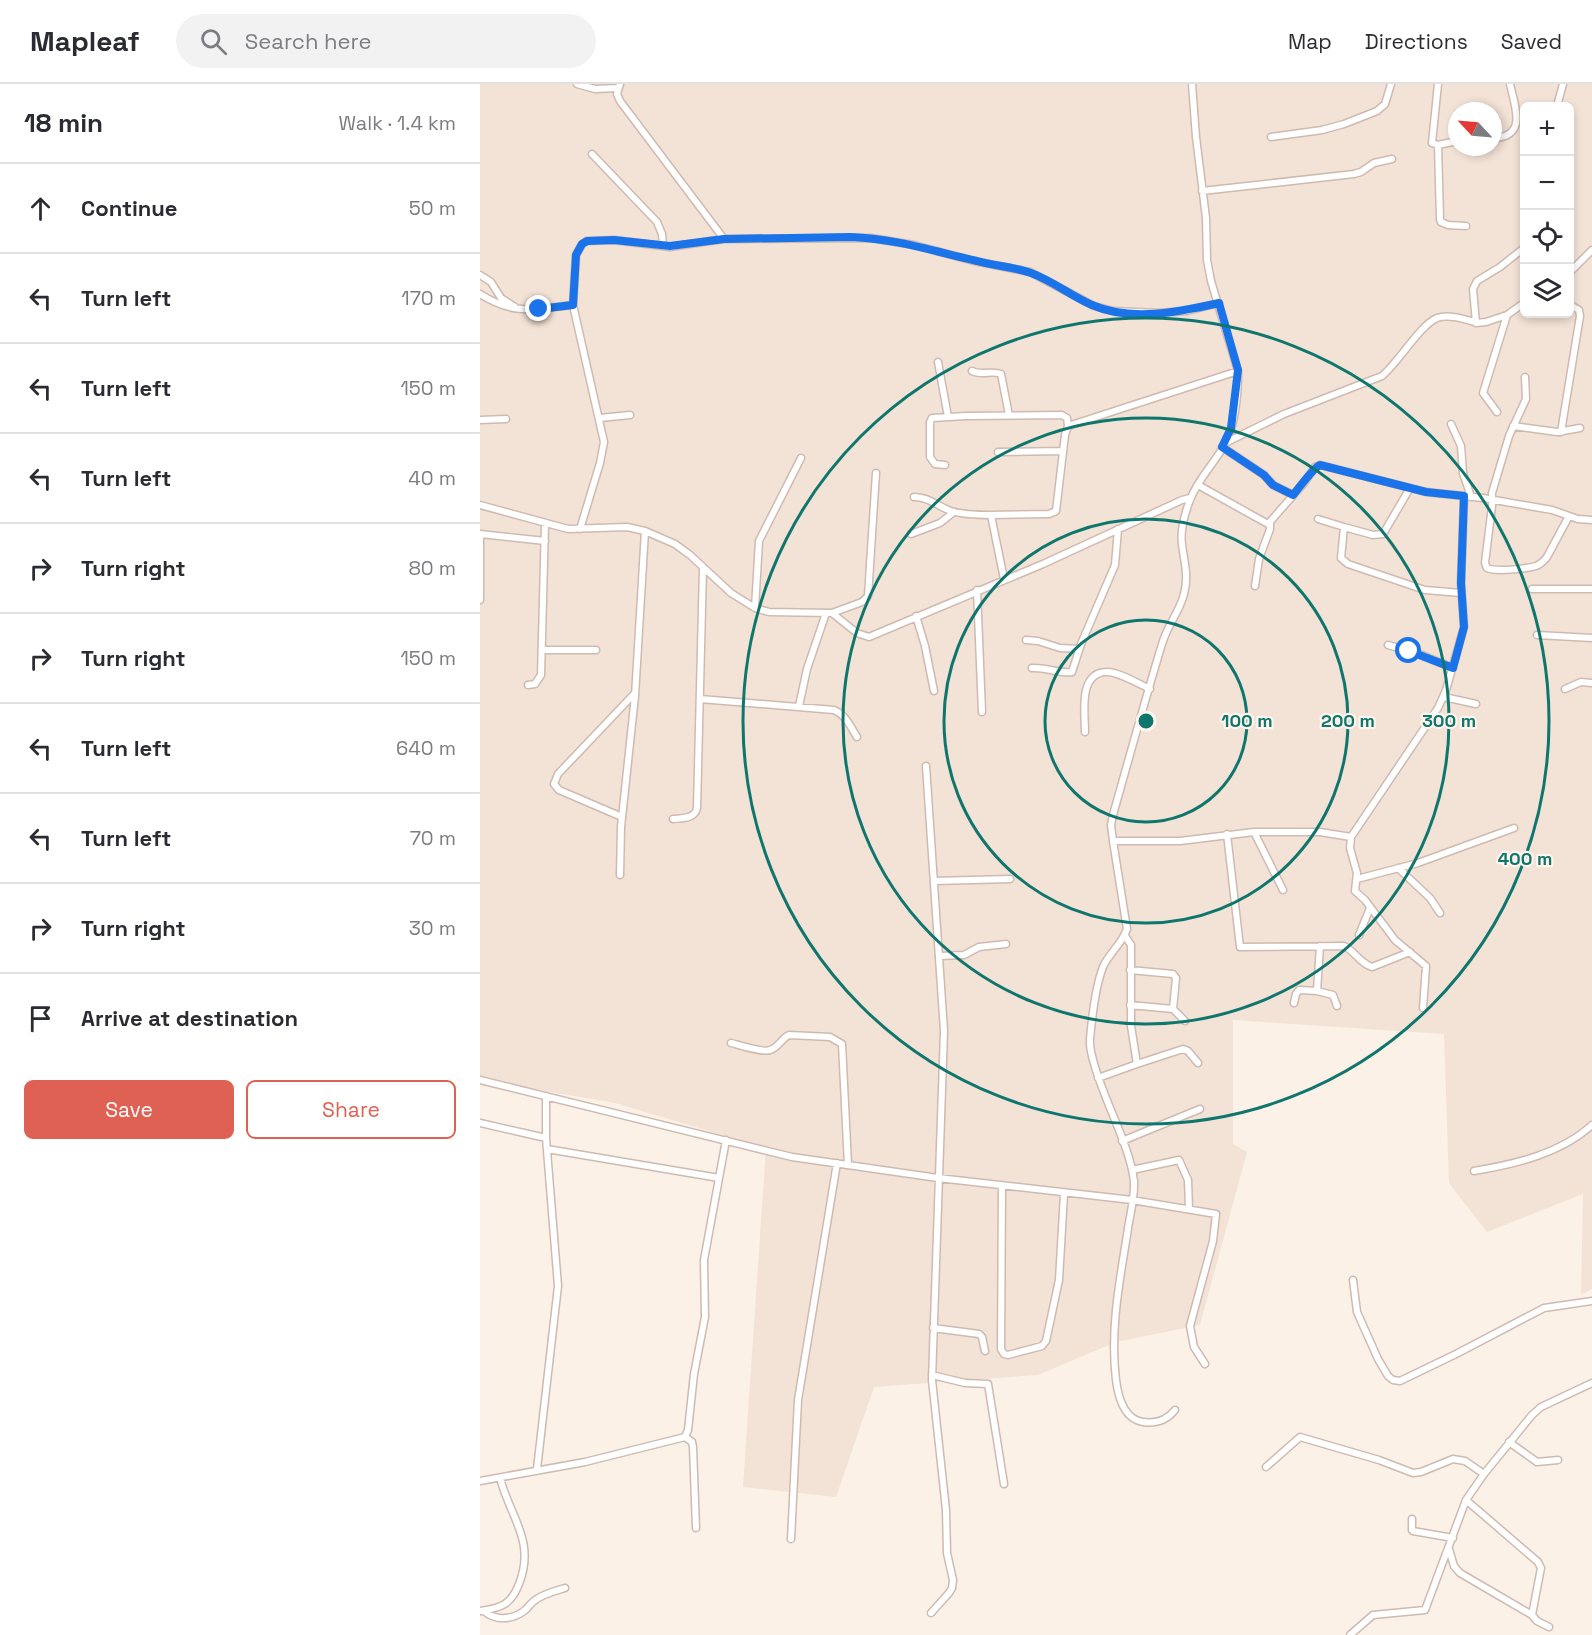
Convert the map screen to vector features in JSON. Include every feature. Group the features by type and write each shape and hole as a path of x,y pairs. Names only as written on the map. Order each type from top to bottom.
{"street":[{"path":"577,84 595,89 619,86 617,94 620,101 724,239"},
{"path":"1175,1410 1163,1420 1144,1422 1136,1420 1127,1413 1120,1402 1113,1355 1114,1319 1134,1186 1132,1170 1098,1078 1089,1041 1103,967 1125,936 1127,929 1113,841 1113,815 1163,641 1181,603 1186,584 1188,572 1182,544 1182,531 1190,498 1224,445 1233,421 1238,370 1211,281 1207,260 1207,228 1192,84"},
{"path":"1271,137 1322,130 1377,111 1388,98 1391,84"},
{"path":"1438,84 1431,140 1435,145 1448,143"},
{"path":"1502,137 1511,135 1516,125 1510,84"},
{"path":"1558,102 1563,84"},
{"path":"1438,145 1441,222 1448,225 1466,226"},
{"path":"592,154 657,222 662,234 663,246"},
{"path":"1202,190 1354,174 1374,163 1392,159"},
{"path":"580,529 604,442 573,305 576,255 582,244 587,241 614,240 663,246 724,239 851,237 891,240 1030,272 1094,306 1113,311 1158,314 1219,303"},
{"path":"1574,267 1592,250"},
{"path":"1475,322 1473,289 1477,280 1500,267 1520,251"},
{"path":"480,275 491,282 501,298 519,309"},
{"path":"480,294 499,305 519,309 573,305"},
{"path":"1224,445 1284,414 1382,376 1430,322 1439,317 1478,323 1486,322 1507,315 1520,306"},
{"path":"1561,432 1580,316 1579,310 1574,308"},
{"path":"1497,412 1483,393 1507,315"},
{"path":"938,362 948,417"},
{"path":"1068,426 1238,370"},
{"path":"972,371 979,374 996,372 1001,374 1009,415"},
{"path":"1526,377 1526,399 1513,426 1491,500 1485,563 1487,568 1490,570 1528,567 1542,562 1569,516"},
{"path":"600,418 630,415"},
{"path":"914,497 927,498 954,512 991,515 1049,514 1056,511 1068,426 1067,418 1064,415 935,417 930,422 930,457 935,464 945,465"},
{"path":"480,420 506,419"},
{"path":"1423,1008 1426,966 1395,940 1355,891 1356,879 1350,848 1351,837 1444,697 1464,627 1461,593 1467,496 1461,446 1451,424"},
{"path":"1513,426 1561,432 1580,428"},
{"path":"1224,445 1264,475 1273,485 1293,495"},
{"path":"998,452 1063,451"},
{"path":"755,608 759,541 801,458"},
{"path":"1255,586 1259,559 1270,523 1315,467 1320,465 1434,494 1467,496 1552,510 1592,520"},
{"path":"480,505 568,529 627,527 645,531 675,544 731,593 755,608 769,612 829,613 862,602 868,596 876,473"},
{"path":"1198,484 1265,524 1270,523"},
{"path":"1318,519 1373,536 1383,534 1410,488"},
{"path":"829,613 858,633 869,637 877,635 1190,498"},
{"path":"911,534 940,523 954,512"},
{"path":"991,515 1004,579"},
{"path":"528,685 535,684 539,679 543,650 545,524"},
{"path":"1344,527 1340,554 1345,563 1425,590 1461,593"},
{"path":"1032,668 1050,668 1070,673 1073,670 1079,649 1116,565 1118,530"},
{"path":"620,875 622,817 636,692 645,531"},
{"path":"480,600 480,535 545,541"},
{"path":"673,819 691,816 697,808 703,568"},
{"path":"1532,588 1592,589"},
{"path":"977,590 982,712"},
{"path":"799,706 807,669 829,613"},
{"path":"916,616 934,691"},
{"path":"1537,635 1592,639"},
{"path":"1026,640 1060,648 1079,649"},
{"path":"1388,645 1417,653 1453,668"},
{"path":"543,650 596,650"},
{"path":"1085,732 1085,691 1091,679 1102,672 1109,672 1150,688"},
{"path":"1565,689 1581,682 1592,683"},
{"path":"622,817 559,790 554,784 558,774 636,692"},
{"path":"1444,697 1476,704"},
{"path":"700,699 828,709 841,713 857,737"},
{"path":"926,766 944,1031 932,1375 946,1510 947,1552 953,1580 949,1593 931,1613"},
{"path":"1356,879 1398,868 1514,828"},
{"path":"1113,841 1180,841 1254,832 1320,832 1351,837"},
{"path":"1254,832 1284,890"},
{"path":"1227,834 1240,947 1348,948 1361,962 1372,967 1410,952"},
{"path":"1398,868 1426,894 1440,913"},
{"path":"934,881 1010,879"},
{"path":"1359,935 1370,908"},
{"path":"1125,936 1131,945 1130,1005 1137,1064"},
{"path":"939,957 964,955 979,946 1006,944"},
{"path":"1317,991 1320,946"},
{"path":"1130,970 1173,974 1176,978 1173,1009"},
{"path":"1294,1003 1299,990 1317,991 1333,995 1337,1006"},
{"path":"1130,1005 1173,1009 1185,1021"},
{"path":"731,1043 767,1051 774,1048 783,1037 789,1035 830,1037 839,1041 843,1050 848,1165"},
{"path":"1098,1078 1183,1049 1188,1051 1198,1063"},
{"path":"480,1080 792,1156 938,1178 1132,1200 1216,1214 1213,1241 1190,1326 1194,1347 1205,1364"},
{"path":"537,1469 558,1286 546,1138 546,1096"},
{"path":"1122,1141 1200,1109"},
{"path":"480,1123 546,1138"},
{"path":"1474,1171 1512,1165 1539,1156 1575,1138 1592,1125"},
{"path":"685,1437 705,1317 703,1269 705,1251 726,1140"},
{"path":"547,1149 719,1178"},
{"path":"1132,1170 1179,1160 1188,1180 1189,1209"},
{"path":"791,1539 798,1400 837,1163"},
{"path":"1002,1186 1001,1349 1004,1354 1008,1355 1042,1347 1046,1341 1059,1280 1064,1194"},
{"path":"1353,1280 1357,1312 1378,1359 1388,1376 1400,1381 1544,1308 1592,1301"},
{"path":"933,1328 979,1334 982,1337 985,1351"},
{"path":"932,1375 965,1383 988,1384 1004,1484"},
{"path":"1350,1635 1373,1615 1425,1610 1466,1500 1484,1474 1532,1414 1541,1407 1592,1383"},
{"path":"480,1481 596,1460 685,1437"},
{"path":"685,1437 692,1442 693,1447 696,1528"},
{"path":"1266,1467 1300,1437 1413,1473 1453,1459 1464,1461 1484,1474"},
{"path":"1509,1442 1537,1462 1558,1460"},
{"path":"482,1611 502,1607 510,1601 523,1574 524,1542 500,1478"},
{"path":"1466,1500 1540,1564 1532,1615"},
{"path":"1412,1519 1413,1532 1453,1538"},
{"path":"1449,1548 1454,1566 1460,1573 1532,1615 1537,1621 1549,1626"},
{"path":"482,1611 500,1619 518,1614 541,1596 565,1588"}],"shaded area":[{"path":"480,84 1592,84 1592,1289 1581,1295 1583,1194 1487,1232 1449,1183 1444,1034 1233,1020 1233,1144 1247,1152 1200,1325 1116,1342 1038,1375 874,1387 836,1497 743,1487 766,1148 615,1103 480,1080"}],"route":[{"path":"539,309 573,305 576,255 578,249 587,241 614,240 670,246 724,239 851,237 891,240 935,249 974,261 1030,272 1094,306 1113,311 1158,314 1219,303 1238,370 1231,428 1226,443 1222,447 1260,472 1273,485 1293,495 1315,467 1327,465 1426,492 1464,496 1461,583 1464,627 1453,668 1409,651"}]}
